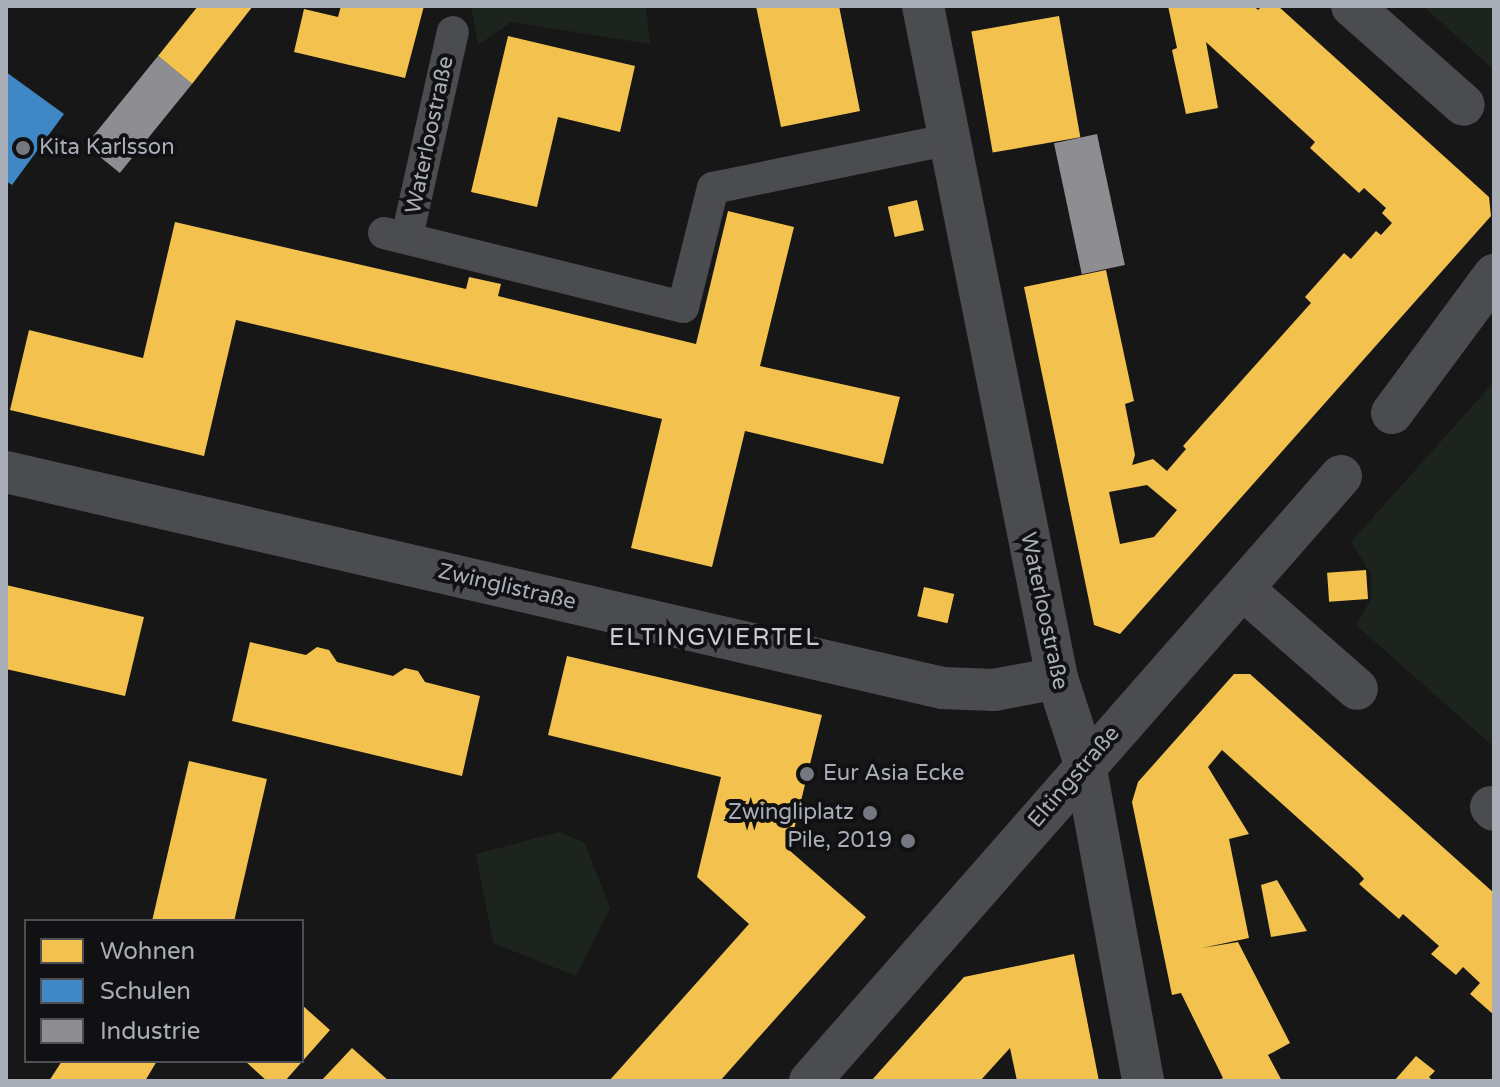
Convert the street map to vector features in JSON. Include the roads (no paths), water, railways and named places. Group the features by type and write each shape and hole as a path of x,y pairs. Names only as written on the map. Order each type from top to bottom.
{"street":[{"name":"Waterloostraße","path":"923,6 947,140 1057,678 1085,764 1143,1081"},
{"path":"1352,6 1464,105"},
{"name":"Waterloostraße","path":"453,32 396,235 683,307 713,188 947,140"},
{"path":"1392,413 1494,275"},
{"name":"Zwinglistraße","path":"6,472 942,688 994,690 1057,678"},
{"name":"Eltingstraße","path":"810,1081 1085,764 1244,590 1341,476"},
{"path":"1244,590 1357,689"}],"place":[{"name":"Kita Karlsson","path":"23,148"},
{"name":"Eur Asia Ecke","path":"807,774"},
{"name":"Zwingliplatz","path":"870,813"},
{"name":"Pile, 2019","path":"908,841"}],"district":[{"name":"ELTINGVIERTEL","path":"715,638"}]}
